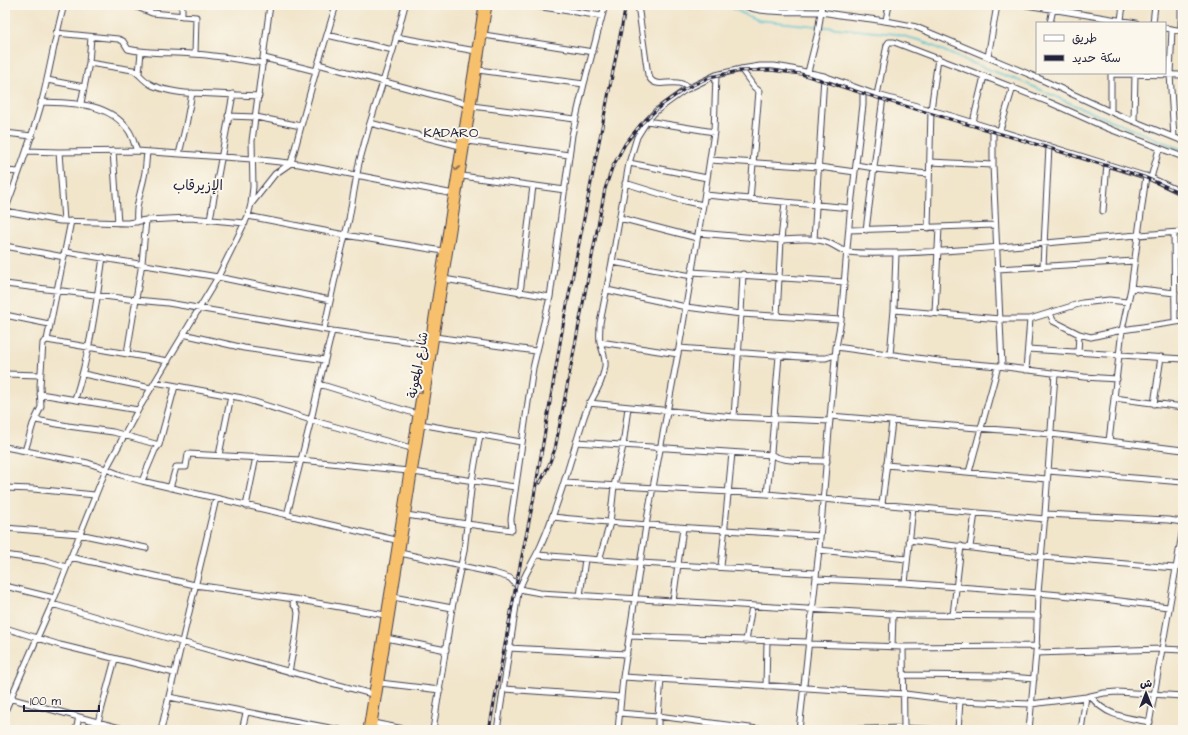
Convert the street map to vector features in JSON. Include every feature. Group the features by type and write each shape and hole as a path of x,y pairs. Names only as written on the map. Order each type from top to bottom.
{"highway":[{"name":"شارع المعونة","path":"367,730 372,694 386,638 400,554 399,541 406,515 411,448 443,251 455,194 462,176 482,5"},
{"name":"شارع المعونة","path":"472,90 478,70 488,5"},
{"name":"شارع المعونة","path":"373,726 380,683 385,615 435,337 444,279 460,146 470,105"}],"street":[{"path":"64,5 56,33 42,102 27,151 5,211 64,221 118,223 190,218 245,223"},
{"path":"132,5 142,10 152,12 196,17 195,54"},
{"path":"182,5 182,16"},
{"path":"5,711 38,638 106,469 138,410 218,277 248,216 251,204 253,180 252,141 270,5"},
{"path":"251,204 275,174 291,163 336,5"},
{"path":"324,329 370,123 393,50 405,5"},
{"path":"529,5 602,16"},
{"path":"406,515 512,530 511,518 521,442 536,352 550,297 575,119 605,5"},
{"path":"638,5 647,68 650,79 654,83 661,84 677,82 690,88"},
{"path":"744,5 752,9 886,20 916,27 988,57 1039,76 1111,112 1183,141"},
{"path":"808,72 818,32 822,5"},
{"path":"886,20 890,5"},
{"path":"988,57 997,5"},
{"path":"1029,5 1113,21 1121,20 1131,22"},
{"path":"1121,20 1123,5"},
{"path":"1154,22 1155,5"},
{"path":"1166,28 1182,31 1181,5"},
{"path":"1050,22 1053,9"},
{"path":"1172,29 1170,74 1174,137"},
{"path":"56,33 118,39 122,41 128,49 141,52 195,54 263,60 316,71"},
{"path":"327,35 393,50"},
{"path":"484,35 593,52"},
{"path":"81,103 89,63 91,37"},
{"path":"396,37 476,51"},
{"path":"877,95 889,42 894,42 1013,87 1183,157"},
{"path":"139,73 141,52"},
{"path":"928,228 931,110 938,58"},
{"path":"89,63 133,70 139,73 150,84 182,93 259,96"},
{"path":"318,64 470,105 575,119"},
{"path":"497,730 504,689 508,648 519,588 537,555 564,483 589,403 598,388 604,371 605,365 600,342 600,324 629,163 637,137 647,121 656,111 690,88 716,75 760,66 774,66 824,76 883,97 1000,130 1148,177 1183,193"},
{"path":"741,69 754,87 759,91 750,200"},
{"path":"478,70 584,84"},
{"path":"1111,74 1111,112"},
{"path":"1134,121 1135,74"},
{"path":"1166,74 1183,74"},
{"path":"618,730 623,677 646,525 678,354 705,195 714,132 716,75"},
{"path":"814,240 824,76"},
{"path":"973,122 984,76"},
{"path":"47,80 84,87"},
{"path":"1000,130 1013,87"},
{"path":"799,730 819,550 835,355 841,320 848,230 863,105 863,90"},
{"path":"179,154 192,93"},
{"path":"210,219 232,94"},
{"path":"866,230 883,97"},
{"path":"42,102 81,103 106,111 119,120 128,130 137,151"},
{"path":"228,116 256,117 301,126"},
{"path":"647,121 714,132"},
{"path":"370,123 460,146"},
{"path":"969,472 1000,366 1000,318 995,225 993,128"},
{"path":"5,133 32,136"},
{"path":"467,141 569,155"},
{"path":"1043,266 1049,146"},
{"path":"1110,441 1122,330 1131,288 1148,177 1159,148"},
{"path":"27,151 137,151 252,159 291,163 455,194"},
{"path":"113,151 118,223"},
{"path":"59,152 64,221"},
{"path":"137,222 137,203 145,172 147,152"},
{"path":"710,160 855,172"},
{"path":"930,162 993,166"},
{"path":"629,163 707,178"},
{"path":"1103,211 1107,164"},
{"path":"856,165 929,174"},
{"path":"5,171 19,172"},
{"path":"462,176 565,190"},
{"path":"625,183 703,205"},
{"path":"520,292 533,186"},
{"path":"705,195 851,208"},
{"path":"777,316 781,240 785,202"},
{"path":"248,216 345,235 443,251"},
{"path":"620,218 698,235 781,240 814,240 830,243 847,252 896,253 938,251 1183,232"},
{"path":"127,353 142,264 146,220"},
{"path":"25,451 41,408 40,375 43,343 47,340 49,324 53,314 72,221"},
{"path":"848,230 995,225"},
{"path":"935,313 939,227"},
{"path":"1174,233 1175,322"},
{"path":"5,246 65,254 103,257 218,277 330,300"},
{"path":"890,355 894,310 896,253"},
{"path":"76,399 89,347 103,257"},
{"path":"997,269 1135,261"},
{"path":"612,262 692,274 743,274 845,282"},
{"path":"734,417 743,274"},
{"path":"444,279 550,297"},
{"path":"5,284 168,303 324,329 428,344"},
{"path":"1131,288 1175,293"},
{"path":"607,290 686,307 741,314 841,320"},
{"path":"894,310 1030,319 1082,303 1109,300 1127,302"},
{"path":"1050,313 1053,321 1079,334 1091,337 1122,330 1183,322"},
{"path":"5,316 49,324"},
{"path":"1026,370 1030,319"},
{"path":"287,515 332,330"},
{"path":"183,334 244,348 325,360"},
{"path":"1078,353 1079,334"},
{"path":"435,337 536,352"},
{"path":"47,340 168,360"},
{"path":"600,342 678,354"},
{"path":"836,347 890,355 1000,366 1055,374 1117,379"},
{"path":"679,348 814,358 826,358 835,355"},
{"path":"1028,349 1183,358"},
{"path":"766,494 772,455 773,418 779,356"},
{"path":"1154,404 1161,357"},
{"path":"5,374 40,375"},
{"path":"83,374 151,388"},
{"path":"1029,730 1037,646 1038,593 1042,557 1055,374"},
{"path":"155,382 232,396 256,402 311,420 411,448"},
{"path":"319,384 417,414"},
{"path":"142,481 155,450 159,445 175,386"},
{"path":"40,394 138,410"},
{"path":"219,455 232,396"},
{"path":"1114,398 1183,407"},
{"path":"589,403 734,417 830,419 981,428 1050,434 1183,450"},
{"path":"598,560 610,523 614,486 624,446 628,407"},
{"path":"36,420 113,432 159,445"},
{"path":"882,504 892,422"},
{"path":"420,424 521,442"},
{"path":"433,730 452,608 461,566 472,481 480,435"},
{"path":"576,442 772,455 780,458 795,460 826,461"},
{"path":"5,446 88,463 142,481 399,541"},
{"path":"721,567 732,453"},
{"path":"170,488 176,467 186,468 187,454 301,460 410,471 515,487"},
{"path":"246,506 256,458"},
{"path":"886,465 1047,479"},
{"path":"1048,471 1183,482"},
{"path":"564,483 728,491 975,513 1045,517 1168,520 1183,522"},
{"path":"5,488 95,495"},
{"path":"161,730 216,499"},
{"path":"905,583 913,507"},
{"path":"970,547 975,513"},
{"path":"552,516 610,523 820,536"},
{"path":"5,528 79,534 146,548"},
{"path":"673,601 683,528"},
{"path":"1148,730 1175,568 1180,557 1183,528"},
{"path":"909,540 1042,557 1175,568"},
{"path":"953,615 961,546"},
{"path":"819,550 908,559"},
{"path":"400,554 461,566 510,578 519,588 540,593 893,614 1038,616"},
{"path":"5,555 47,561 66,567"},
{"path":"537,555 640,563 816,573"},
{"path":"70,557 195,585 294,598 385,615"},
{"path":"580,596 585,559"},
{"path":"816,579 905,583 1104,598 1168,607"},
{"path":"5,586 54,598"},
{"path":"393,597 452,608"},
{"path":"289,672 298,613 293,604 294,598"},
{"path":"52,604 181,642 372,694"},
{"path":"746,641 752,606"},
{"path":"892,647 893,614"},
{"path":"5,628 60,645 174,673"},
{"path":"630,636 892,647 1037,646"},
{"path":"386,638 446,650"},
{"path":"766,686 767,641"},
{"path":"903,647 905,694 904,728"},
{"path":"508,648 627,654"},
{"path":"1036,653 1162,649 1183,650"},
{"path":"98,722 115,659"},
{"path":"903,675 999,676 1034,679"},
{"path":"623,677 905,694 960,701 1031,704 1117,692 1183,696"},
{"path":"658,730 661,679"},
{"path":"380,683 440,690"},
{"path":"504,689 621,697"},
{"path":"1089,696 1097,704 1109,712 1150,722"},
{"path":"1081,730 1089,696"},
{"path":"5,697 127,730"},
{"path":"169,697 340,730"},
{"path":"958,730 960,701"},
{"path":"242,730 246,712"},
{"path":"619,713 658,716 764,730"},
{"path":"76,730 79,717"},
{"path":"373,726 409,730"},
{"path":"832,730 904,728 942,730"}],"waterway":[{"path":"725,5 757,20 896,34 922,41 964,60 1025,83 1183,150"}],"railway":[{"path":"489,730 533,502 564,320 626,5"},
{"path":"540,483 555,449 605,189 612,168 625,144 641,124 663,104 685,89 710,77 738,71 770,70 801,74 1144,177 1183,194"}],"district":[{"name":"KADARO","path":"451,133"},
{"name":"الإزيرقاب","path":"198,186"}]}
